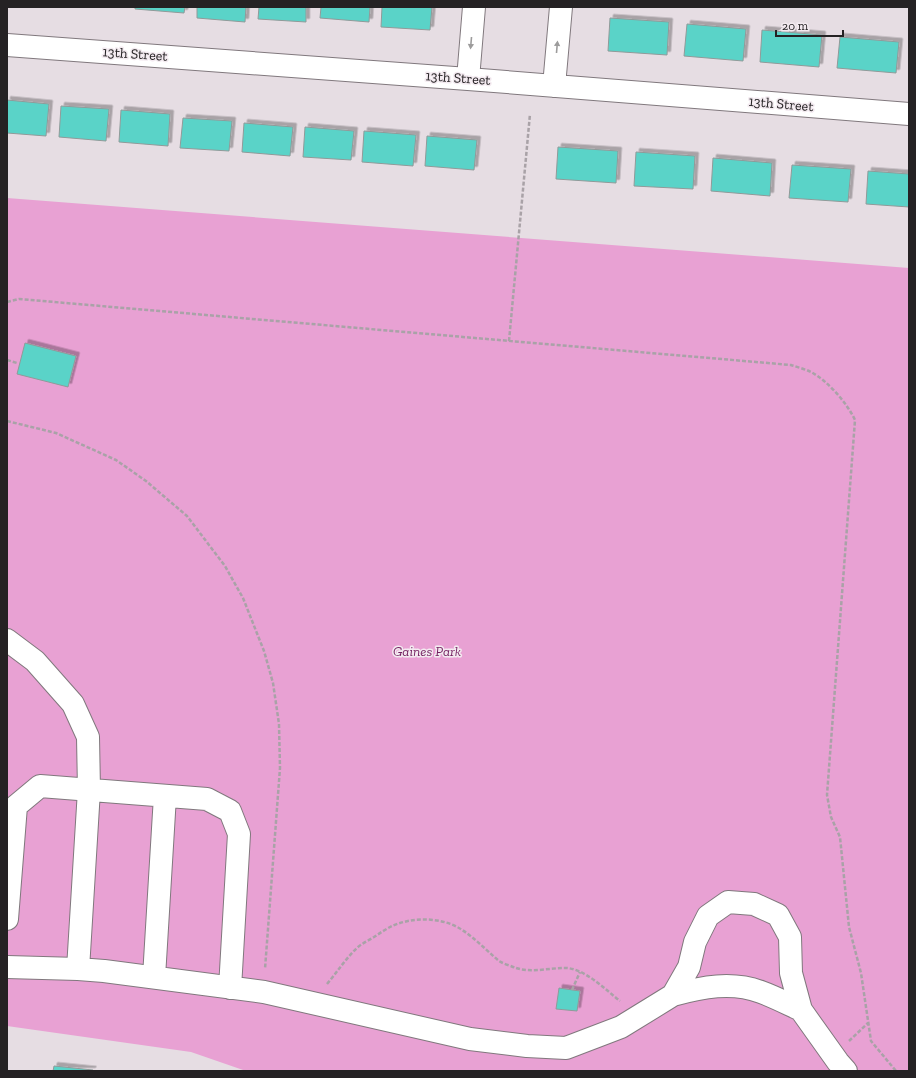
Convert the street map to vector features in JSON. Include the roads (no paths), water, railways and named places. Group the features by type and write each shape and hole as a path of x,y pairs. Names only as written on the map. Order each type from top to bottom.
{"street":[{"path":"468,79 474,7"},
{"path":"554,86 561,7"},
{"name":"13th Street","path":"7,44 909,114"},
{"path":"7,640 35,661 73,704 88,736 88,790 78,969"},
{"path":"7,919 16,806 40,786 207,799 230,811 239,834 230,988"},
{"path":"154,977 165,796"},
{"path":"673,995 689,967 695,942 708,916 728,902 754,904 778,915 790,937 791,973 801,1010 846,1071"},
{"path":"7,967 78,969 154,977 264,992 470,1039 527,1046 566,1048 621,1028 673,995 710,986 737,987 760,992 801,1010"}],"park label":[{"name":"Gaines Park","path":"427,651"}]}
